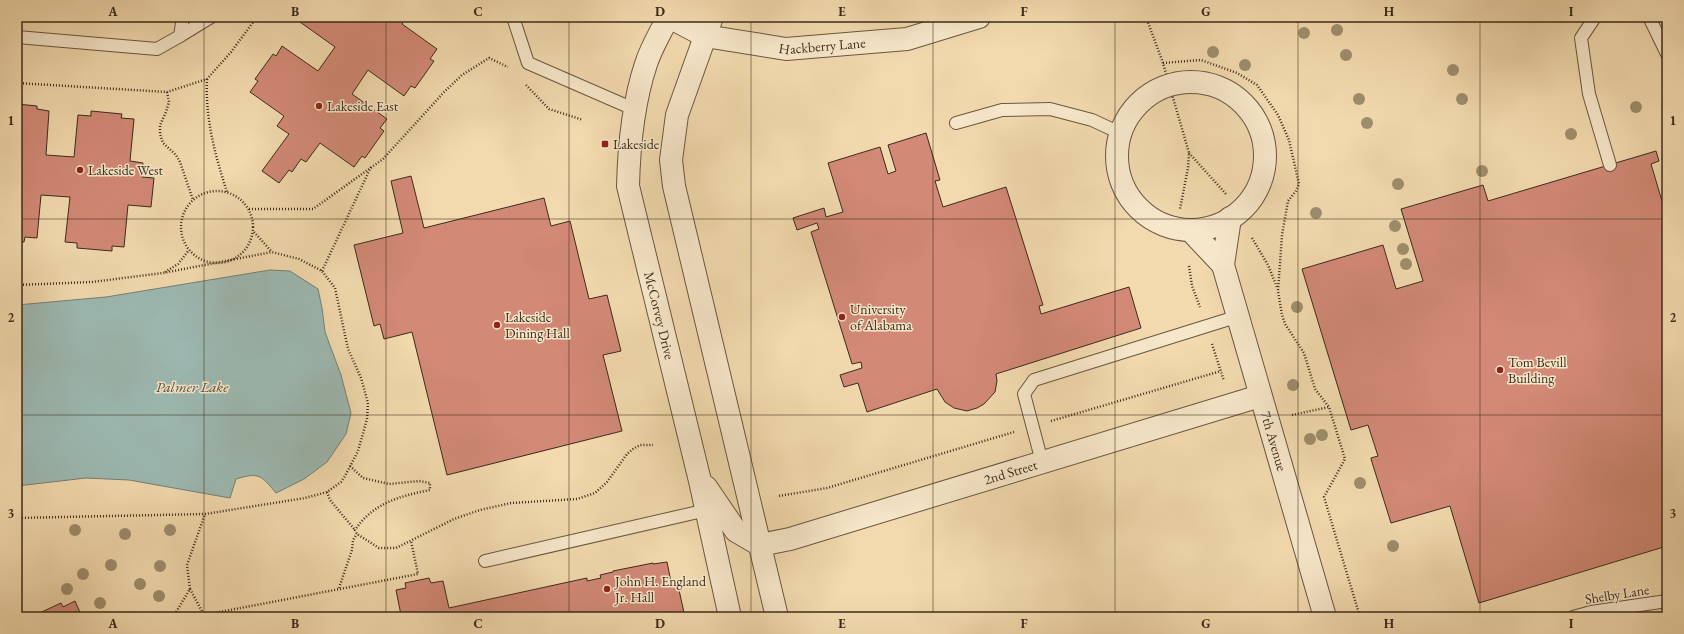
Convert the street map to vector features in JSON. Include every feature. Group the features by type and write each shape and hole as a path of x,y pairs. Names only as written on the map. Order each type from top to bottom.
{"street":[{"name":"McCorvey Drive","path":"669,17 646,63 629,151 628,186 699,476 730,617"},
{"name":"Hackberry Lane","path":"669,17 708,26 786,49 907,38 979,17"},
{"path":"708,26 677,115 672,160 674,186 777,617"},
{"name":"7th Avenue","path":"1194,82 1220,87 1241,101 1257,121 1265,145 1264,171 1255,195 1238,214 1216,226 1183,229 1169,227 1148,217 1130,200 1120,180 1116,156 1120,133 1131,112 1148,95 1169,85 1194,82"},
{"name":"7th Avenue","path":"1230,218 1223,265 1325,617"},
{"name":"7th Avenue","path":"1183,229 1223,265"},
{"name":"2nd Street","path":"760,545 790,539 1260,396"},
{"path":"699,476 736,530 760,545"}],"lane":[{"path":"180,36 183,17"},
{"path":"17,37 157,49 211,17"},
{"path":"513,17 528,63 636,110"},
{"path":"1595,17 1581,38 1589,94 1610,165"},
{"path":"1649,17 1667,54"},
{"path":"956,123 1002,110 1050,109 1092,120 1120,133"},
{"path":"1042,462 1024,394 1034,380 1239,316"},
{"path":"485,561 707,510"},
{"name":"Shelby Lane","path":"1573,617 1591,612 1667,601"}],"path":[{"path":"17,83 167,92 207,79 231,52 257,17"},
{"path":"1146,17 1163,63 1189,153 1183,229"},
{"path":"249,209 313,209 383,159 445,91 462,75 489,58 510,69"},
{"path":"1163,63 1201,60 1237,74 1257,85 1278,115 1289,140 1298,184 1296,191 1288,201 1284,216 1278,277 1280,302 1286,324 1304,352 1315,389 1329,407 1345,459 1324,497 1360,617"},
{"path":"207,79 206,99 211,134 217,162 227,192"},
{"path":"521,80 549,109 583,120"},
{"path":"167,92 169,102 160,125 160,134 163,143 176,155 180,162 193,200"},
{"path":"322,271 371,167"},
{"path":"17,285 92,282 163,273 227,262 237,258 251,241 254,231 252,216 249,209 240,198 227,192 214,191 203,194 193,200 186,209 182,219 181,230 189,250 206,262 217,264 227,262 272,252 299,259 322,271 335,288 348,349 361,378 368,403 367,419 358,451 341,482 326,492 305,498 205,514 17,518"},
{"path":"254,231 272,252"},
{"path":"163,273 178,264 189,250"},
{"path":"779,496 827,488 1221,371"},
{"path":"356,534 379,548 396,548 454,519 480,510 511,503 577,499 595,493 607,482 627,454 633,449 640,445 653,445"},
{"path":"350,466 363,478 389,484 419,481 430,483 430,490 405,495 380,505 361,522 355,530"},
{"path":"326,492 330,500 355,530 356,534 339,588"},
{"path":"205,514 187,565 190,589 204,615 418,574 411,541"},
{"path":"173,617 190,589"}],"water":[{"name":"Palmer Lake","path":"270,270 290,271 318,289 325,332 341,375 351,413 346,434 327,462 304,479 276,493 267,482 259,477 250,476 236,479 230,498 129,480 86,478 17,486 17,305 106,297"}],"building":[{"name":"Lakeside East","path":"303,17 406,17 402,24 437,49 430,59 434,61 415,88 411,86 404,96 368,70 352,94 387,119 380,128 384,131 365,158 362,156 354,167 320,143 306,162 301,159 292,172 289,170 279,183 262,171 289,134 277,126 284,116 250,92 258,81 255,79 273,54 276,56 282,46 318,71 335,47 300,22"},
{"name":"Lakeside West","path":"17,104 37,106 37,109 49,111 46,155 74,157 78,115 91,116 91,111 122,114 121,118 134,119 130,161 143,163 142,177 154,178 151,207 128,205 124,247 112,246 112,251 77,248 77,243 65,242 70,197 41,195 37,238 25,237 24,242 17,241"},
{"path":"926,133 940,180 935,181 943,207 1006,187 1043,305 1039,306 1041,314 1129,287 1141,328 996,374 997,381 995,392 984,404 977,408 967,411 954,408 945,402 937,389 867,412 858,383 844,387 840,375 862,368 861,362 852,364 811,232 819,229 817,223 797,230 793,218 824,208 826,217 843,212 828,163 880,147 888,174 896,171 888,145"},
{"name":"Tom Bevill Building","path":"1656,151 1659,161 1651,164 1667,218 1667,546 1479,603 1450,506 1391,523 1371,459 1378,456 1368,425 1351,430 1302,269 1383,245 1396,289 1423,281 1401,209 1483,185 1488,201"},
{"name":"Lakeside Dining Hall","path":"411,176 424,228 544,198 551,226 570,221 589,299 607,295 621,351 603,355 622,431 447,475 412,332 384,339 380,324 374,326 354,245 403,233 391,181"},
{"name":"John H. England Jr. Hall","path":"667,562 671,582 677,581 685,617 390,617 401,615 396,590 406,588 405,583 429,578 431,583 443,581 449,608 587,578 587,581 601,578 600,575 613,571 653,563"},
{"path":"75,601 82,617 33,616 61,603 63,607"}],"place":[{"name":"Lakeside East","path":"319,106"},
{"name":"Lakeside","path":"605,144"},
{"name":"Lakeside West","path":"80,170"},
{"name":"University of Alabama","path":"842,317"},
{"name":"Lakeside Dining Hall","path":"497,325"},
{"name":"Tom Bevill Building","path":"1500,370"},
{"name":"John H. England Jr. Hall","path":"607,589"}]}
